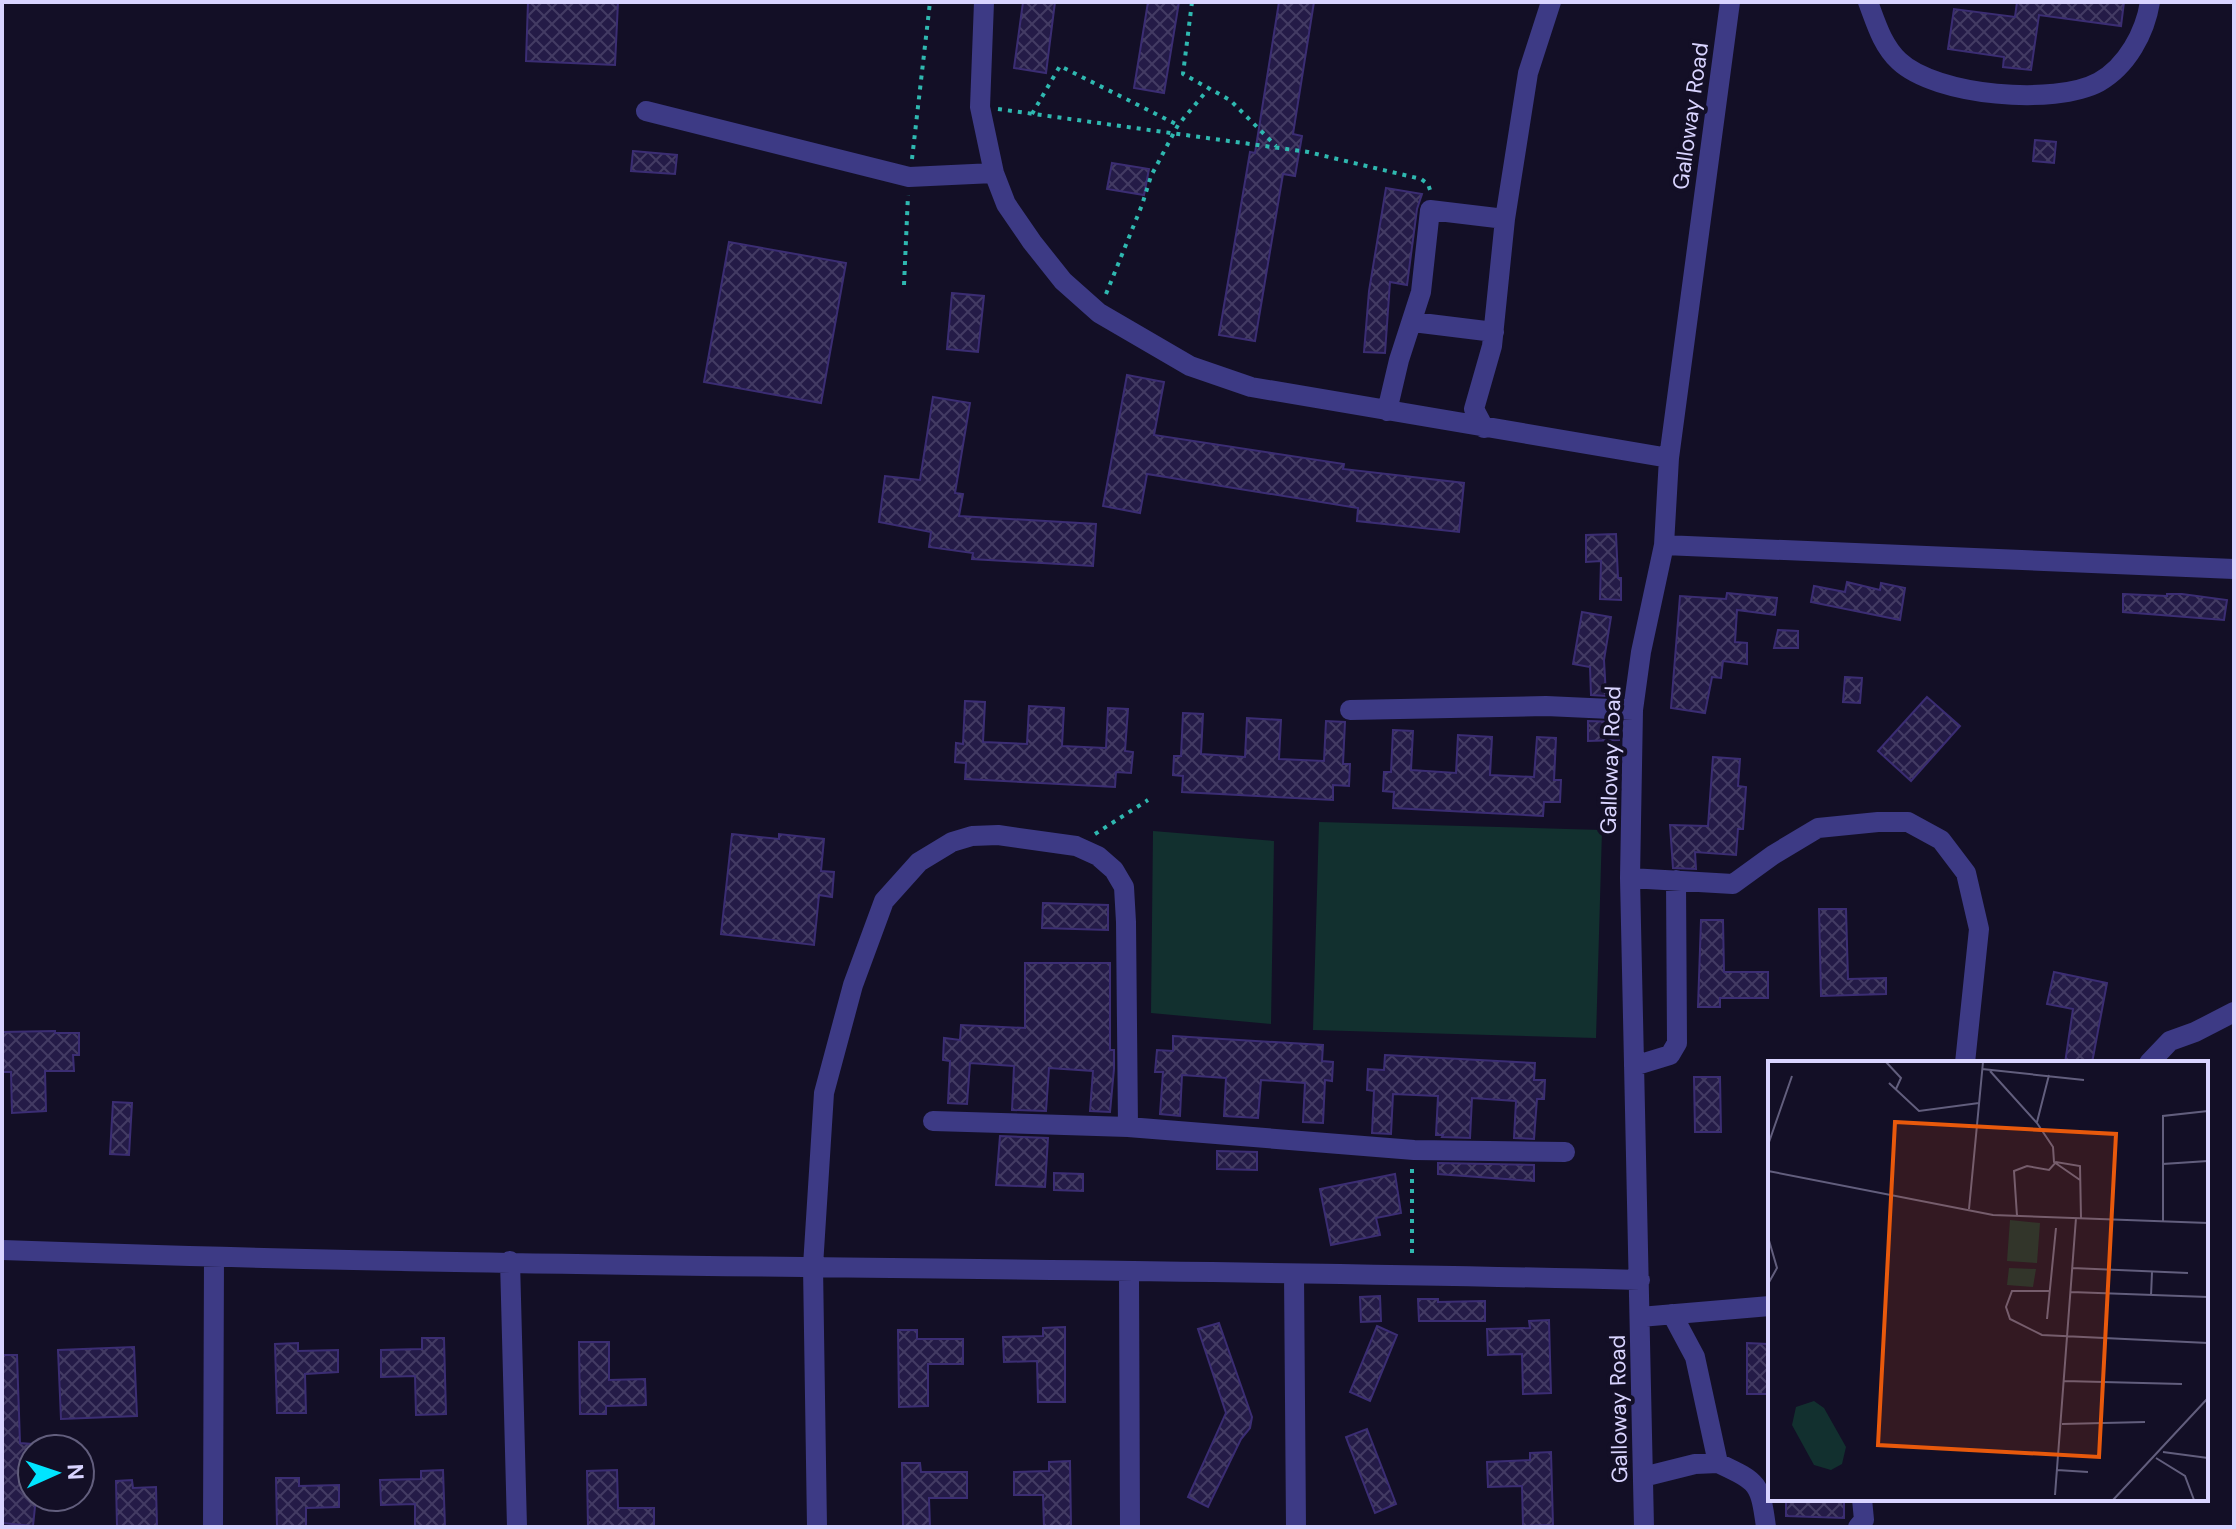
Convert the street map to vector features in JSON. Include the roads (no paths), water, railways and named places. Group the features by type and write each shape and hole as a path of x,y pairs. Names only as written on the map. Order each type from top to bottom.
{"street":[{"path":"984,2 980,107 994,173 1006,204 1032,242 1063,281 1099,313 1190,366 1251,387 1669,458"},
{"path":"1484,428 1474,409 1494,332 1505,219 1528,73 1551,2"},
{"name":"Galloway Road","path":"1644,1527 1630,878 1633,710 1641,652 1664,545 1669,458 1730,2"},
{"path":"1868,2 1882,39 1900,62 1923,75 1956,87 1984,93 2026,94 2059,93 2099,82 2137,43 2147,22 2150,2"},
{"path":"646,111 909,177 994,173"},
{"path":"1387,411 1424,274 1430,210 1505,219"},
{"path":"1413,322 1494,332"},
{"path":"1664,545 2234,569"},
{"path":"1350,710 1546,706 1633,710"},
{"path":"1630,878 1733,884 1818,828 1908,822 1941,840 1966,873 1979,929 1965,1061"},
{"path":"817,1527 813,1266 824,1093 853,985 884,901 919,862 952,842 972,836 998,835 1076,846 1098,856 1114,870 1124,887 1128,1127"},
{"path":"1634,1066 1670,1055 1677,1043 1676,880"},
{"path":"2151,1061 2170,1041 2234,1012"},
{"path":"933,1121 1128,1127 1414,1150 1565,1152"},
{"path":"2,1250 214,1258 1129,1273 1413,1274 1640,1280"},
{"path":"213,1527 214,1258"},
{"path":"510,1261 517,1527"},
{"path":"1129,1273 1130,1527"},
{"path":"1294,1274 1296,1527"},
{"path":"1640,1317 1768,1306"},
{"path":"1672,1314 1695,1357 1718,1463"},
{"path":"1643,1477 1695,1464 1718,1463 1753,1480 1762,1497 1766,1527"},
{"path":"1858,1527 1864,1520 1862,1501"}]}
